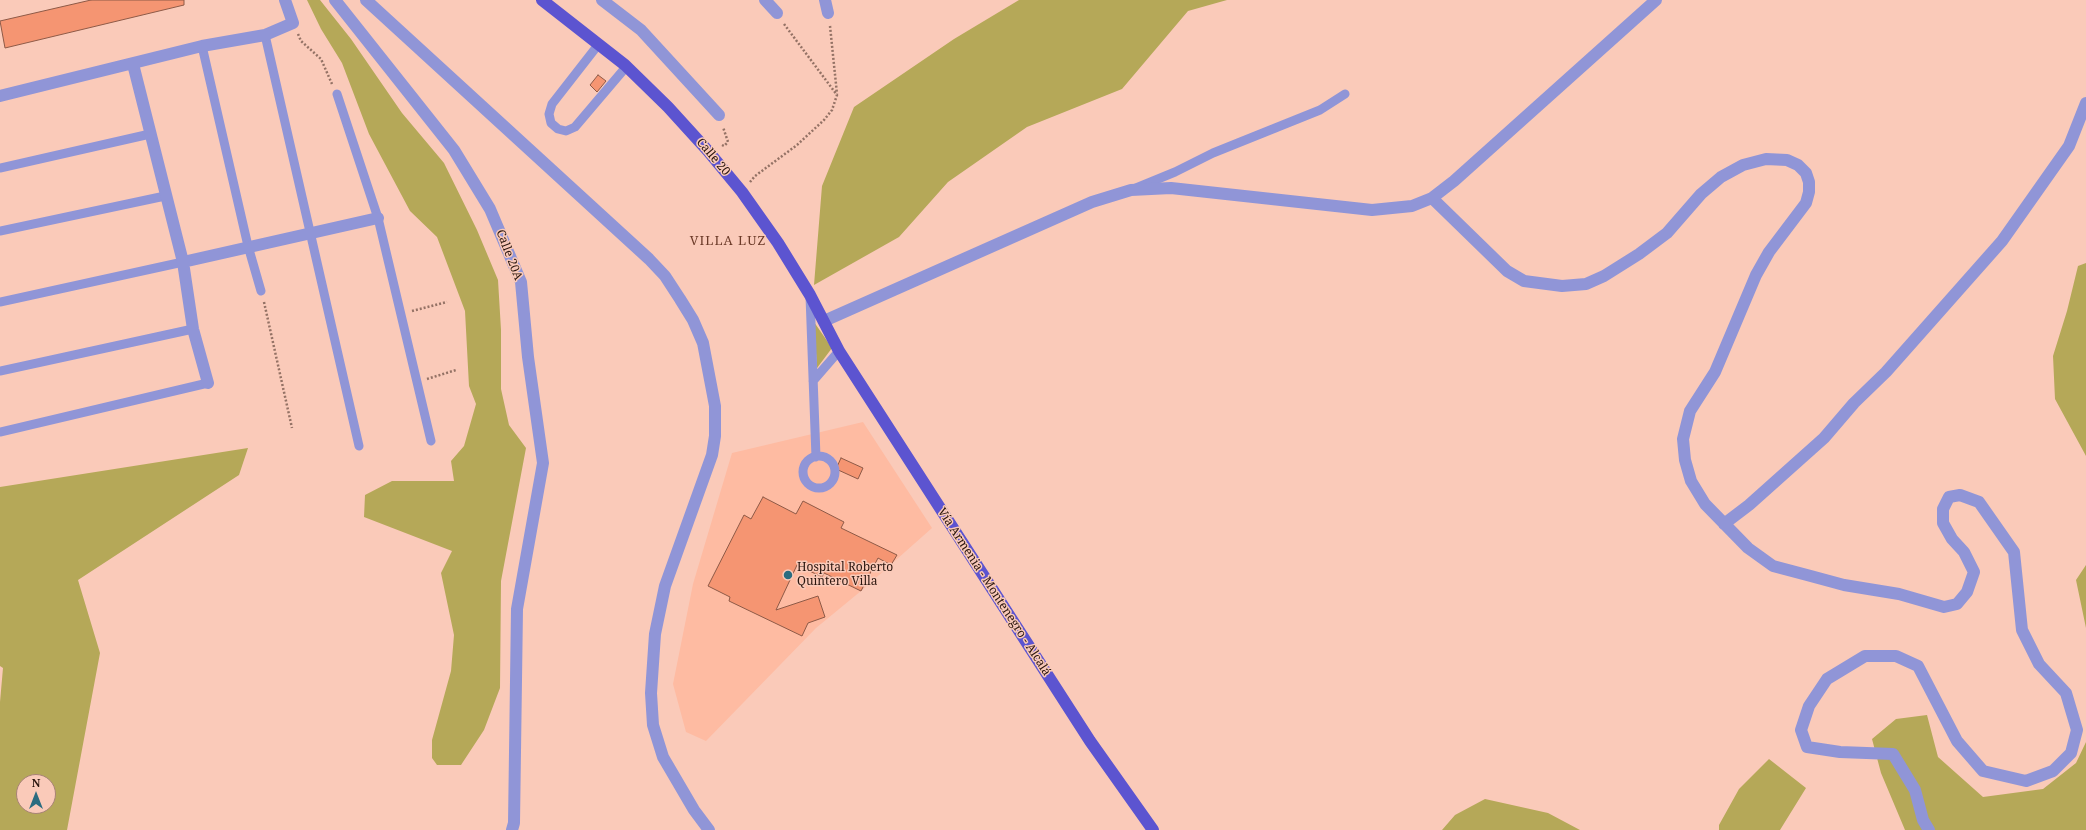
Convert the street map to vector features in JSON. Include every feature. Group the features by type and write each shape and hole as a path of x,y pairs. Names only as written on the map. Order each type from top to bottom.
{"main road":[{"name":"Calle 20","path":"542,0 626,67 678,118 708,151 742,192 778,242 810,295 839,352"},
{"name":"Vía Armenia - Montenegro - Alcalá","path":"839,352 1086,734 1153,830"}],"street":[{"path":"0,96 202,46 265,35 293,23 285,0"},
{"name":"Calle 20A","path":"335,0 454,150 490,209 521,282 528,357 543,463 517,609 514,823 512,830"},
{"path":"366,0 649,259 665,276 680,299 703,343 715,406 715,436 712,455 665,586 655,634 651,693 653,725 663,757 694,810 709,830"},
{"path":"602,0 641,30 720,115"},
{"path":"765,0 777,13"},
{"path":"824,0 828,12"},
{"path":"824,321 1092,202 1130,190 1172,188 1372,210 1412,206 1432,198 1454,182 1656,0"},
{"path":"134,64 182,262 194,329 208,383"},
{"path":"1724,524 1748,505 1824,438 1854,403 1886,372 2002,241 2069,146 2086,103"},
{"path":"1432,198 1507,271 1524,281 1562,286 1586,284 1604,276 1639,254 1667,233 1701,194 1721,177 1743,165 1766,159 1787,160 1798,164 1806,173 1809,182 1809,192 1806,203 1769,252 1756,276 1715,372 1690,411 1683,439 1685,460 1691,481 1705,504 1748,548 1773,566 1844,585 1899,594 1944,607 1958,604 1967,592 1974,572 1964,552 1952,539 1943,523 1943,509 1949,497 1960,495 1979,502 1997,526 2014,552 2022,630 2039,664 2066,693 2071,707 2077,730 2071,753 2053,771 2026,781 1983,771 1958,741 1918,666 1896,656 1865,656 1827,679 1809,706 1801,730 1807,747 1840,752 1893,754 1914,790 1923,820 1929,830"},
{"path":"182,262 378,218"}],"lane":[{"path":"265,35 360,446"},
{"path":"598,45 552,104 549,114 551,123 558,129 566,131 575,127 626,67"},
{"path":"202,46 248,246 261,291"},
{"path":"337,94 378,218 431,441"},
{"path":"1130,190 1175,172 1213,153 1320,110 1345,94"},
{"path":"0,168 150,134"},
{"path":"0,231 165,196"},
{"path":"0,302 182,262"},
{"path":"810,295 816,457"},
{"path":"0,371 194,329"},
{"path":"813,381 839,352"},
{"path":"0,432 208,383"}],"path":[{"path":"742,192 754,176 797,145 824,120 832,110 837,95 828,12"},
{"path":"777,13 837,95"},
{"path":"293,23 301,41 321,59 337,94"},
{"path":"719,142 724,146 728,142 720,115"},
{"path":"261,291 292,428"},
{"path":"402,314 447,302"},
{"path":"417,381 456,370"}],"shaded area":[{"path":"307,0 320,0 351,39 402,113 444,163 477,230 498,280 501,330 501,389 509,425 526,448 501,581 500,688 484,730 461,765 437,765 432,758 432,740 451,671 454,635 441,573 452,551 364,517 365,495 392,481 454,481 451,461 464,446 476,404 469,386 465,311 437,237 410,211 369,134 342,63 321,29"},
{"path":"1019,0 1227,0 1188,11 1122,89 1027,127 948,182 899,237 814,285 822,186 854,107 954,39"},
{"path":"2086,263 2086,456 2055,399 2053,356 2067,311 2078,266"},
{"path":"814,322 832,348 817,368"},
{"name":"Hospital Roberto Quintero Villa","path":"863,422 932,528 861,591 816,628 706,741 686,732 673,684 693,584 732,453"},
{"path":"248,448 239,475 78,580 100,653 67,830 0,830 0,702 3,668 0,666 0,487"},
{"path":"2086,565 2086,628 2076,580"},
{"path":"1927,715 1938,757 1983,797 2043,789 2076,763 2086,742 2086,830 1905,830 1881,773 1872,739 1896,719"},
{"path":"1769,759 1806,788 1780,830 1719,830 1719,825 1739,789"},
{"path":"1485,799 1548,813 1580,830 1442,830 1455,815"}],"building":[{"path":"91,0 184,0 184,5 5,48 0,21"},
{"path":"598,75 606,81 597,92 590,85"},
{"path":"841,458 863,468 858,479 836,469"},
{"path":"763,497 796,514 803,501 844,522 841,528 897,555 891,565 878,558 861,591 824,573 822,577 797,565 776,610 818,596 825,617 808,623 802,636 729,601 730,597 708,586 744,515 751,519"}],"place":[{"name":"Hospital Roberto Quintero Villa","path":"788,575"}],"district":[{"name":"VILLA LUZ","path":"728,241"}]}
